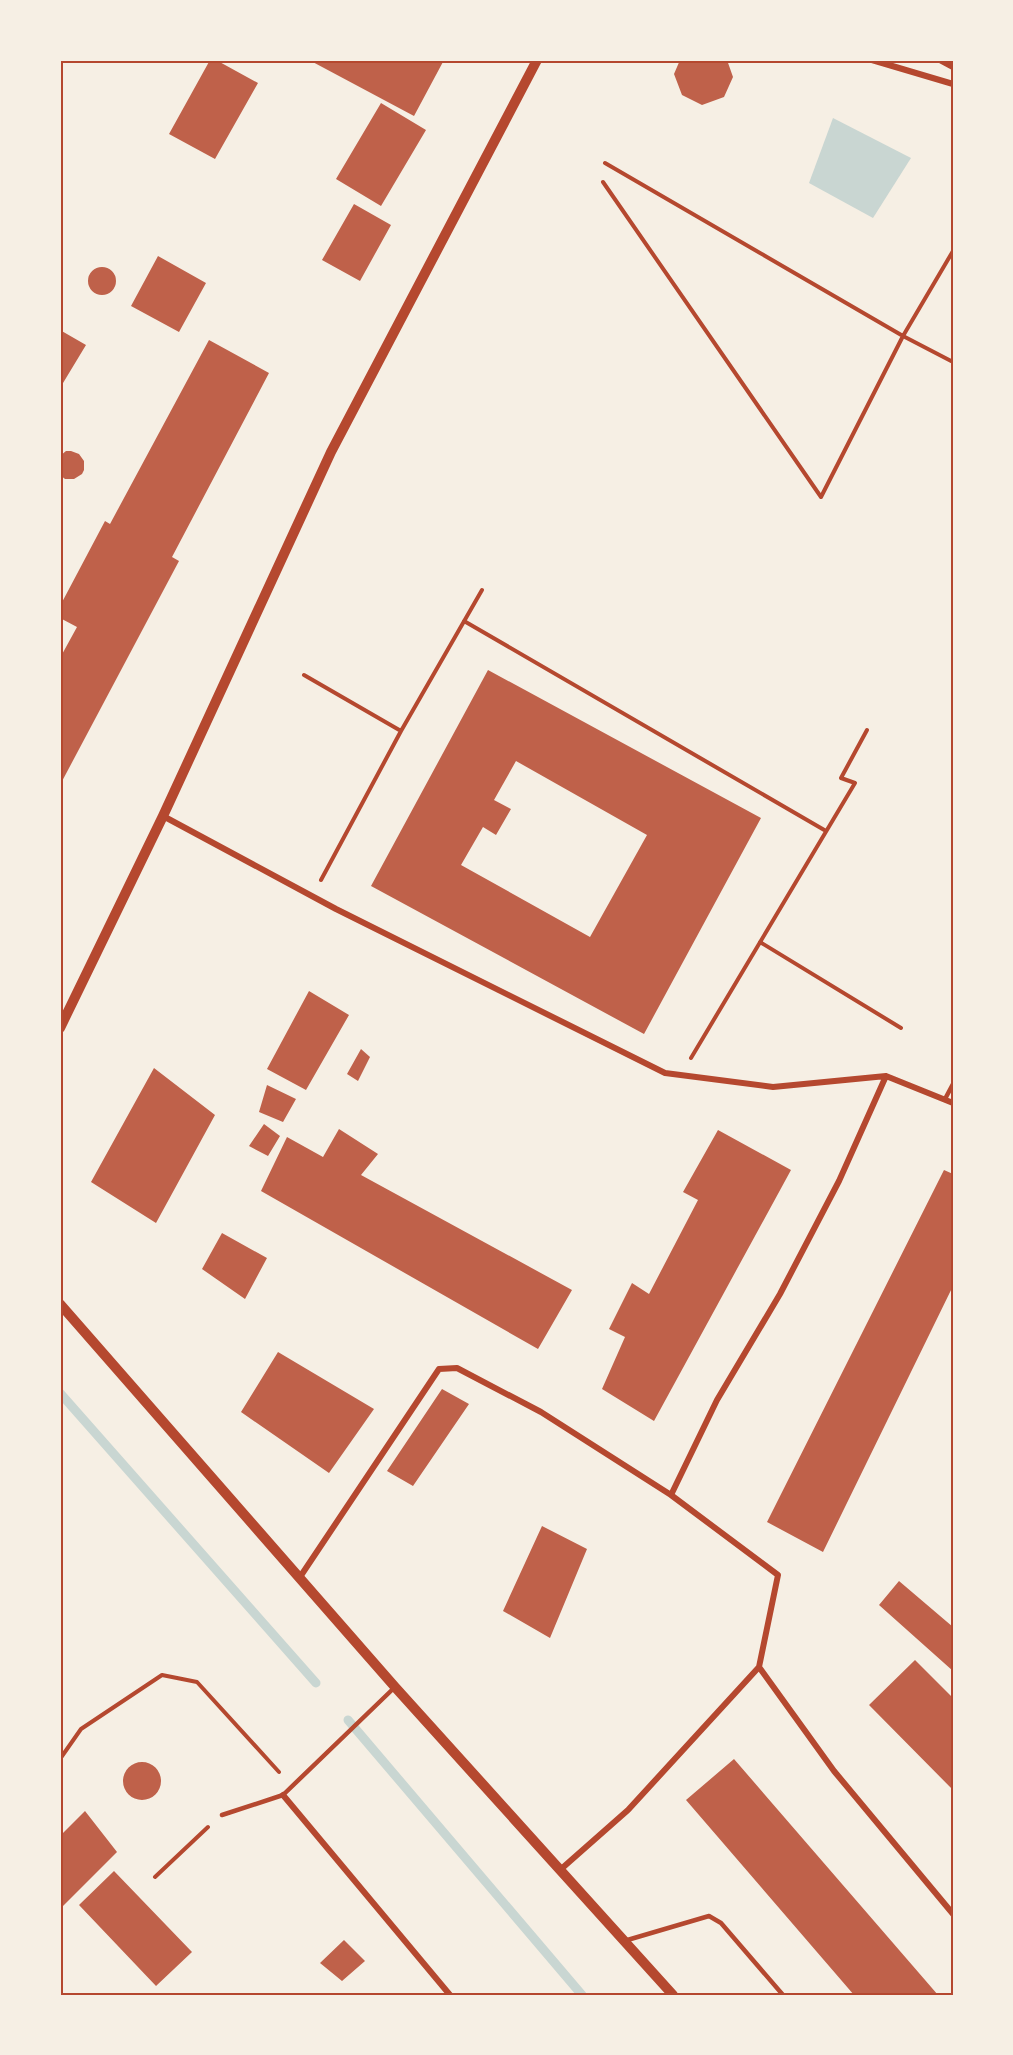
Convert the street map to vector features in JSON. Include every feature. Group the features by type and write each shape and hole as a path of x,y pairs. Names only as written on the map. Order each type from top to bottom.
{"street":[{"path":"60,1028 163,816 331,452 537,60"},
{"path":"872,60 953,84"},
{"path":"940,60 953,67"},
{"path":"163,816 312,897 665,1073 773,1087 886,1076 953,1103"},
{"path":"671,1495 717,1400 780,1294 839,1181 886,1076"},
{"path":"60,1304 395,1688 674,1995"},
{"path":"300,1577 439,1369 458,1368 540,1412 671,1495 778,1575 759,1666 628,1810 560,1870"},
{"path":"759,1666 834,1771 953,1914"},
{"path":"283,1795 450,1995"}],"lane":[{"path":"945,1099 953,1084"},
{"path":"222,1815 283,1795 395,1688"},
{"path":"624,1941 709,1916 722,1923 783,1995"}],"path":[{"path":"605,163 903,336 953,362"},
{"path":"603,182 821,497 903,336 953,252"},
{"path":"312,897 401,731 482,590"},
{"path":"464,621 826,831"},
{"path":"304,675 401,731"},
{"path":"681,1075 855,783 840,778 867,730"},
{"path":"760,942 901,1028"},
{"path":"60,1758 81,1729 162,1675 197,1682 292,1786"},
{"path":"155,1877 222,1815"}],"shaded area":[{"path":"833,118 911,158 873,218 809,183"}],"building":[{"path":"210,60 216,60 258,83 215,159 169,134"},
{"path":"309,60 444,60 414,116"},
{"path":"680,60 727,60 733,77 724,97 702,105 682,95 674,74"},
{"path":"381,103 426,130 381,206 336,179"},
{"path":"354,204 391,225 360,281 322,260"},
{"path":"158,256 206,283 179,332 131,306"},
{"path":"102,267 112,271 116,281 112,291 102,295 92,291 88,281 92,271"},
{"path":"60,330 86,345 60,388"},
{"path":"209,340 269,373 172,557 179,561 60,785 60,658 77,627 60,618 60,606 105,521 110,524"},
{"path":"66,451 79,454 84,461 82,474 74,479 65,479 60,475 60,456"},
{"path":"488,670 761,818 644,1034 371,886","holes":["516,761 647,835 590,937 461,865 483,827 496,835 511,809 494,800"]},
{"path":"309,991 349,1015 306,1090 267,1069"},
{"path":"361,1049 370,1057 358,1081 347,1074"},
{"path":"154,1068 215,1115 156,1223 91,1182"},
{"path":"267,1085 296,1099 283,1122 259,1112"},
{"path":"264,1124 280,1136 268,1156 249,1146"},
{"path":"339,1129 378,1154 361,1175 572,1290 538,1349 261,1191 287,1137 323,1157"},
{"path":"718,1130 791,1170 654,1421 602,1389 625,1337 609,1329 632,1283 649,1294 698,1200 683,1192"},
{"path":"944,1170 953,1174 953,1286 823,1552 767,1522"},
{"path":"222,1233 267,1258 245,1299 202,1269"},
{"path":"278,1352 374,1409 329,1473 241,1412"},
{"path":"442,1389 469,1404 413,1486 387,1471"},
{"path":"542,1526 587,1549 550,1638 503,1611"},
{"path":"899,1581 953,1627 953,1671 879,1605"},
{"path":"915,1660 953,1698 953,1790 869,1705"},
{"path":"734,1759 938,1995 854,1995 686,1800"},
{"path":"142,1762 149,1763 155,1768 160,1774 160,1788 155,1794 149,1799 142,1800 135,1799 129,1794 124,1788 123,1781 124,1774 129,1768 135,1763"},
{"path":"85,1811 117,1852 60,1909 60,1836"},
{"path":"114,1871 192,1952 156,1986 79,1905"},
{"path":"344,1940 365,1961 342,1981 320,1963"}],"waterway":[{"path":"60,1393 316,1683"},
{"path":"348,1720 582,1995"}]}
